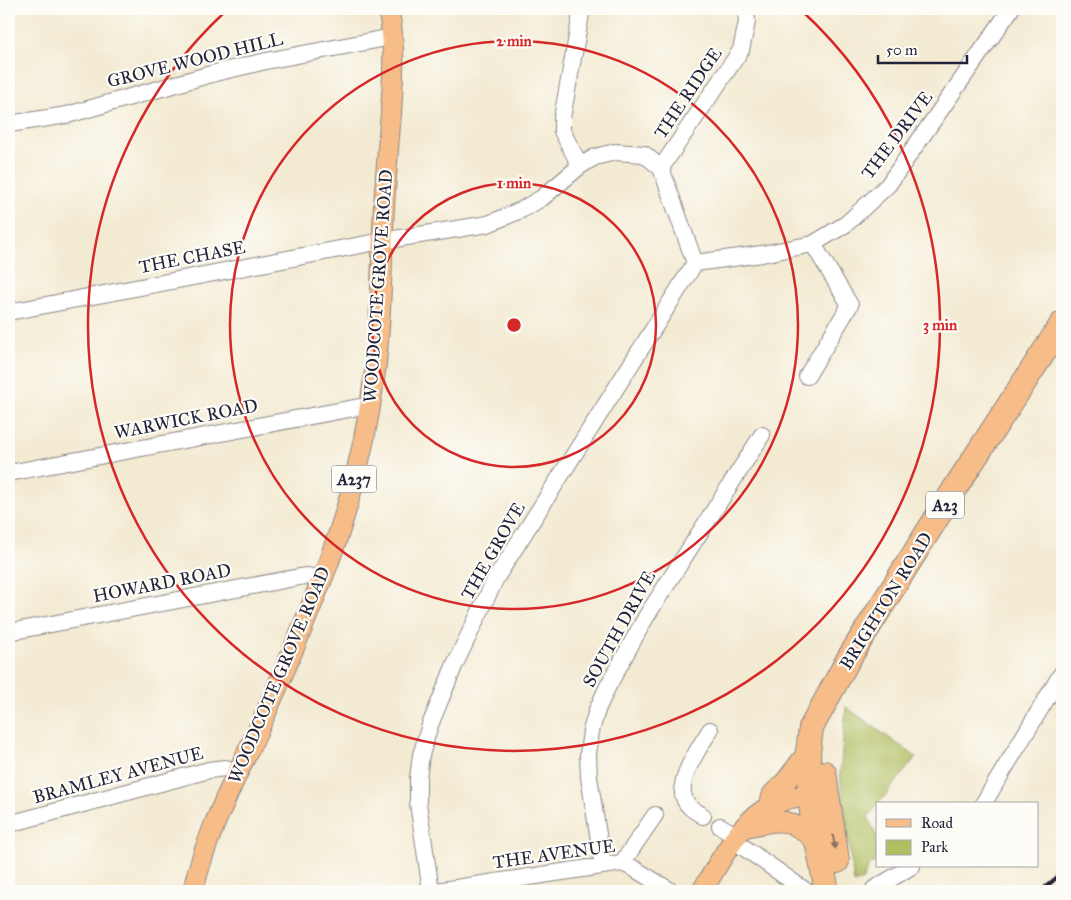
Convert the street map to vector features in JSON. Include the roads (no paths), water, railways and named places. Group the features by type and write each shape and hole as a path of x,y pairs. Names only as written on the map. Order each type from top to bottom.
{"highway":[{"name":"BRIGHTON ROAD","path":"808,752 811,728 849,658 1062,324"},
{"name":"A23","path":"816,891 818,795 823,766 825,731 820,714"},
{"name":"A23","path":"808,752 841,891"}],"main road":[{"name":"WOODCOTE GROVE ROAD","path":"193,891 217,817 264,717 322,578 343,520 355,477 370,404 379,318 393,78 392,37 388,9"},
{"name":"BRIGHTON ROAD","path":"769,806 773,794 786,781 808,752"},
{"name":"BRIGHTON ROAD","path":"702,891 734,832 769,806 779,802 818,795"},
{"path":"734,832 764,822 785,821 796,825 818,844"}],"street":[{"path":"580,166 562,132 562,118 582,9"},
{"name":"THE RIDGE","path":"661,168 741,50 746,22 746,9"},
{"name":"THE DRIVE","path":"695,263 762,254 813,244 846,224 888,185 1011,9"},
{"name":"GROVE WOOD HILL","path":"9,124 67,115 266,60 392,37"},
{"name":"THE CHASE","path":"9,312 382,241 488,224 521,210 542,198 580,166 596,157 615,152 644,154 661,168"},
{"path":"661,168 695,263"},
{"path":"807,376 850,305 813,244"},
{"name":"THE GROVE","path":"431,891 418,803 418,778 421,754 430,725 455,664 496,578 695,263"},
{"name":"WARWICK ROAD","path":"9,473 370,404"},
{"name":"SOUTH DRIVE","path":"603,866 588,762 591,731 598,710 607,688 646,617 762,435"},
{"name":"HOWARD ROAD","path":"9,632 305,576 322,578"},
{"path":"984,802 1062,672"},
{"path":"703,816 690,808 686,803 682,790 684,776 710,730"},
{"name":"BRAMLEY AVENUE","path":"9,824 209,770 225,768 238,771"},
{"path":"622,863 655,815"},
{"path":"734,832 816,891"},
{"name":"THE AVENUE","path":"436,891 622,863 671,891"},
{"path":"882,880 908,868"}],"railway":[{"path":"1041,891 1062,873"}]}
